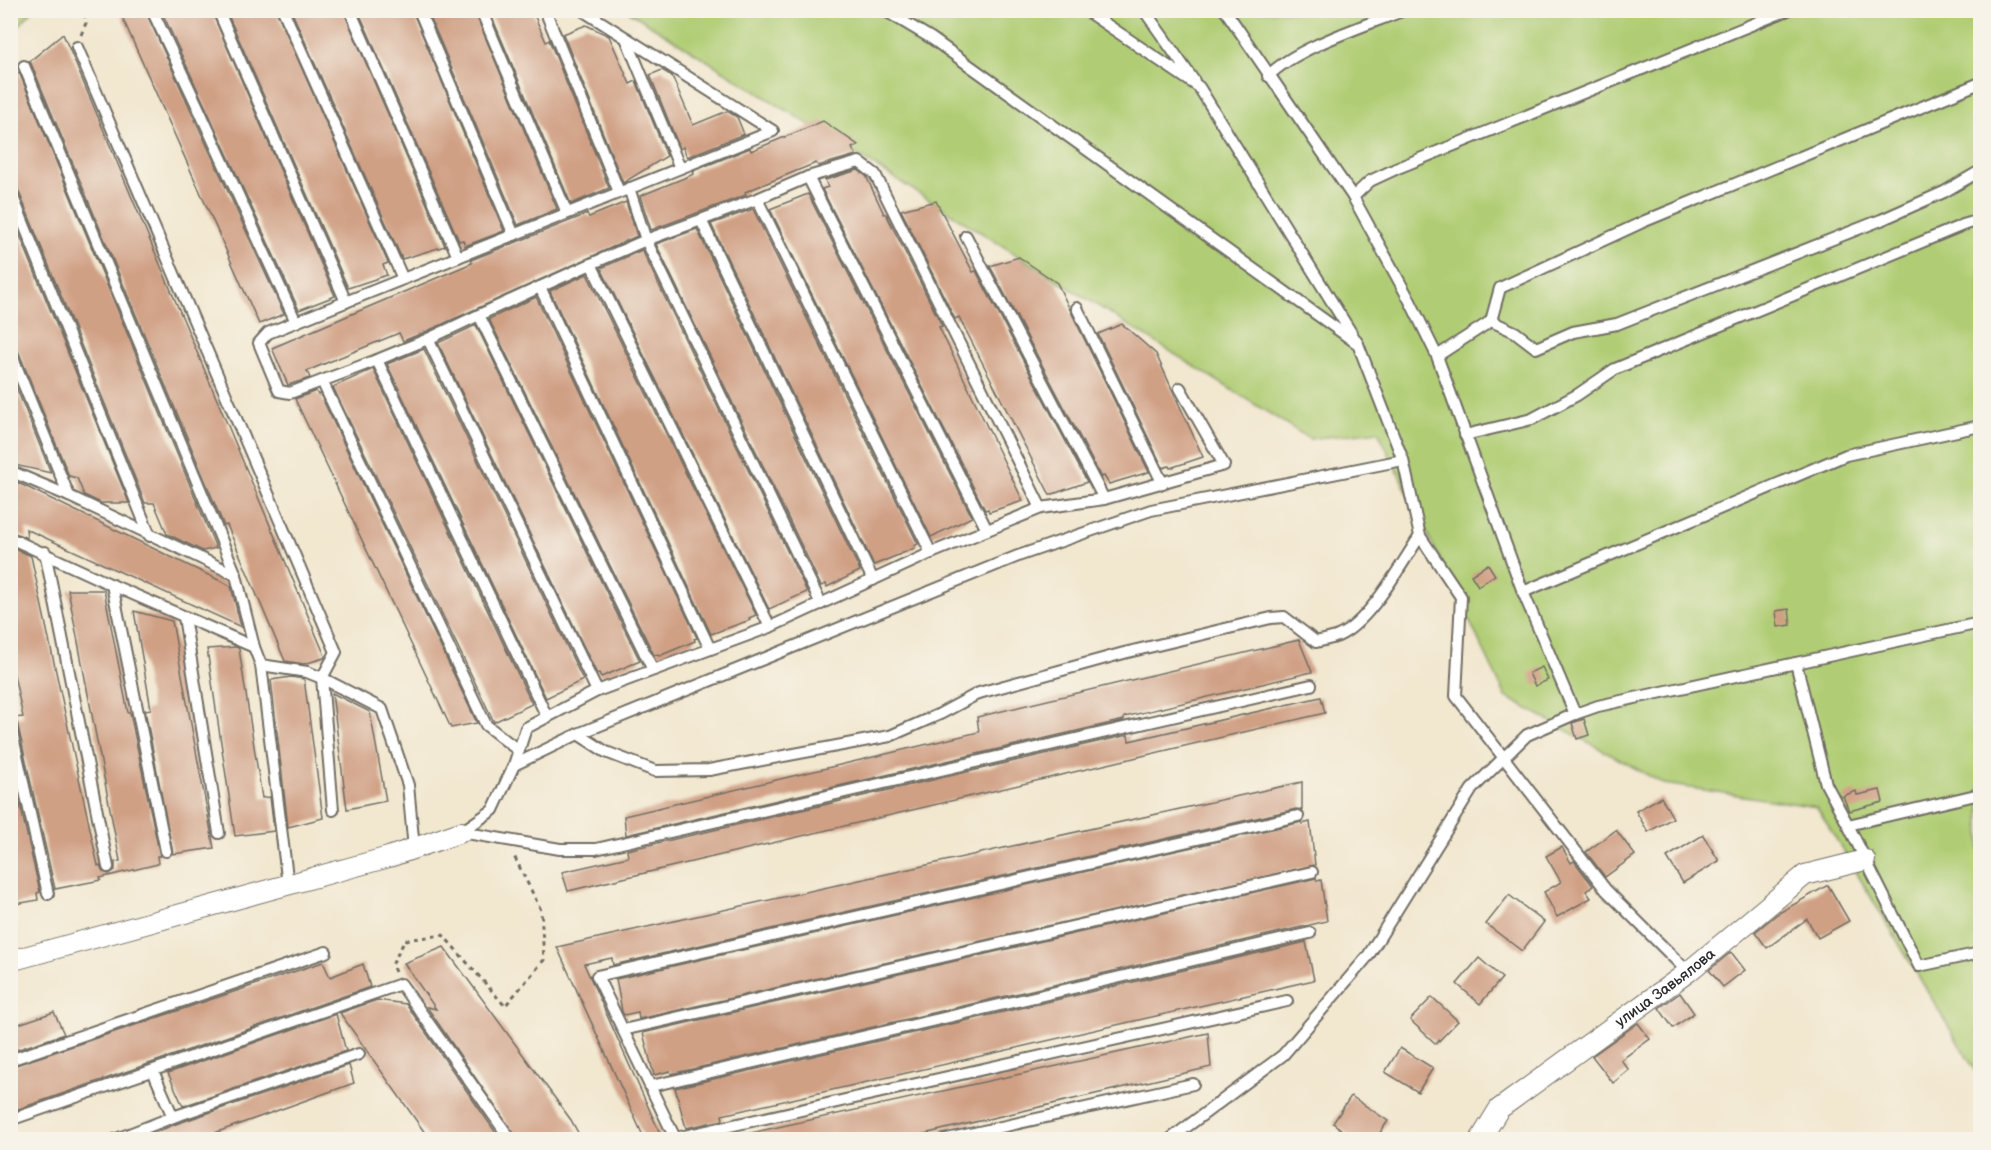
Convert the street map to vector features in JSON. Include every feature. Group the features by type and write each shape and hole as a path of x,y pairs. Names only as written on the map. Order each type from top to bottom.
{"street":[{"path":"10,961 414,849 461,832"},
{"name":"улица Завьялова","path":"1479,1140 1499,1109 1688,972 1805,875 1865,860"}],"lane":[{"path":"152,10 296,322"},
{"path":"218,10 346,302"},
{"path":"283,10 403,279"},
{"path":"350,10 458,257"},
{"path":"419,10 514,235"},
{"path":"481,10 567,213"},
{"path":"545,10 646,240 821,604"},
{"path":"582,10 773,131 268,333 259,343 279,391 290,393 377,360 646,240 757,199 808,177 859,162 875,174 1041,508"},
{"path":"884,10 931,38 1358,344"},
{"path":"1085,10 1199,87"},
{"path":"1144,10 1199,87 1358,344 1403,460 1420,536 1461,597 1456,696 1606,890 1688,972"},
{"path":"1225,10 1353,197 1410,301 1437,356 1523,592 1575,714"},
{"path":"1268,75 1279,65 1315,47 1404,10"},
{"path":"1353,197 1370,181 1400,167 1788,10"},
{"path":"626,37 680,168"},
{"path":"77,47 336,652 322,678 333,810"},
{"path":"24,66 236,575 254,647 261,665 288,885"},
{"path":"1437,356 1491,321 1500,288 1645,221 1980,83"},
{"path":"1491,321 1515,332 1536,348 1573,332 1617,324 1881,220 1944,192 1980,171"},
{"path":"808,177 987,530"},
{"path":"10,190 150,536"},
{"path":"757,199 931,553"},
{"path":"701,220 873,580"},
{"path":"1465,435 1532,419 1577,395 1616,369 1962,225 1980,220"},
{"path":"966,236 1104,500"},
{"path":"591,264 770,627"},
{"path":"540,287 710,649"},
{"path":"1077,308 1163,484"},
{"path":"479,315 653,670"},
{"path":"428,339 597,691"},
{"path":"10,351 69,496"},
{"path":"377,360 547,717"},
{"path":"322,381 486,725 519,751"},
{"path":"461,832 493,810 514,765 526,728 597,691 770,627 931,553 1041,508 1104,500 1224,465 1180,387"},
{"path":"1523,592 1846,455 1980,426"},
{"path":"514,765 578,735 1018,556 1151,510 1403,460"},
{"path":"10,471 69,496 236,575"},
{"path":"578,735 606,752 655,771 709,770 890,736 940,714 979,693 1124,653 1271,618 1284,617 1316,642 1339,635 1363,618 1420,536"},
{"path":"10,538 254,647"},
{"path":"45,552 108,867"},
{"path":"112,585 166,851"},
{"path":"184,617 219,833"},
{"path":"1169,1140 1283,1055 1368,956 1472,789 1527,735 1598,706 1980,623"},
{"path":"1796,663 1826,784 1919,966 1980,953"},
{"path":"261,665 307,672 382,709 408,785 414,849"},
{"path":"461,832 560,849 597,849 1311,685"},
{"path":"10,724 48,894"},
{"path":"1848,825 1980,794"},
{"path":"1287,1001 676,1139 597,976 1298,816"},
{"path":"623,1030 1312,872"},
{"path":"651,1086 1310,933"},
{"path":"10,1060 326,952"},
{"path":"10,1120 401,984 512,1140"},
{"path":"114,1140 173,1117 359,1054"},
{"path":"153,1071 173,1117"},
{"path":"943,1140 1193,1084"}],"path":[{"path":"77,47 86,23 84,10"},
{"path":"401,984 392,965 405,939 442,935 505,1006 544,960 541,910 506,840"}],"green space":[{"path":"10,11 32,11 11,35"},
{"path":"628,11 1980,11 1980,1079 1817,807 1664,784 1506,697 1378,431 1310,439"}],"building":[{"path":"119,10 145,10 284,314 259,324"},
{"path":"161,10 211,10 335,296 299,310"},
{"path":"226,10 276,10 388,263 383,265 387,275 348,288"},
{"path":"291,10 343,10 445,246 402,259"},
{"path":"358,10 412,10 504,231 465,246 463,240 459,241"},
{"path":"427,10 474,10 557,209 518,225"},
{"path":"489,10 532,10 546,42 549,40 609,188 571,204"},
{"path":"586,25 609,36 630,84 636,81 667,156 623,183 563,34"},
{"path":"63,34 324,658 304,664 285,661 227,525 224,526 30,61"},
{"path":"662,70 672,76 693,125 727,111 737,117 744,134 687,157 683,147 680,149 650,75"},
{"path":"19,72 216,548 203,551 167,534 154,503 145,503 17,187 10,183 10,84"},
{"path":"823,121 858,145 852,148 856,155 818,166 816,163 745,192 746,195 651,230 640,196 694,174 693,171 750,148 751,151"},
{"path":"858,170 866,176 942,326 939,327 1023,501 989,512 988,509 985,510 822,189 828,187 825,180"},
{"path":"808,194 972,517 931,537 770,209"},
{"path":"936,201 973,272 976,271 1087,482 1050,495 959,317 955,319 901,210"},
{"path":"626,202 637,236 403,341 399,333 307,371 310,378 288,385 272,348 472,263 471,260 587,214 589,217"},
{"path":"753,209 918,544 914,546 915,548 874,565 711,224"},
{"path":"10,211 129,503 101,503 84,495 77,478 69,476 17,348 10,344"},
{"path":"697,229 860,571 827,587 826,584 821,586 656,244"},
{"path":"642,250 807,592 769,609 601,268"},
{"path":"1019,257 1057,283 1149,472 1109,484 1104,476 1101,477 990,266"},
{"path":"587,274 756,615 749,618 750,620 711,634 550,291"},
{"path":"536,297 697,638 694,639 695,641 659,656 654,655 489,319"},
{"path":"1122,324 1156,354 1203,457 1170,468 1169,466 1163,468 1098,334"},
{"path":"476,325 640,661 601,677 599,673 597,674 438,343"},
{"path":"424,349 583,680 546,698 387,364"},
{"path":"373,369 532,704 494,722 333,387"},
{"path":"10,372 51,473 10,464"},
{"path":"316,391 318,395 320,394 477,723 451,728 295,399"},
{"path":"10,479 231,586 241,627 26,529 27,538 10,531"},
{"path":"10,546 31,556 98,866 100,865 103,872 109,874 115,870 115,862 120,861 68,590 104,590 128,713 130,713 160,856 157,856 158,864 100,878 101,880 55,889 17,722 13,718 23,717 10,656"},
{"path":"1488,564 1495,575 1478,586 1471,575"},
{"path":"1789,609 1791,625 1778,627 1776,611"},
{"path":"134,611 172,621 214,848 173,854 145,710 151,709"},
{"path":"1299,640 1312,672 1124,717 1124,720 626,835 624,816 979,732 977,717"},
{"path":"236,647 239,649 262,798 270,797 274,831 235,836 207,649"},
{"path":"1542,667 1548,680 1535,686 1529,673"},
{"path":"291,677 304,679 323,818 288,827 271,680"},
{"path":"332,693 370,712 386,801 347,809"},
{"path":"1321,697 1325,713 568,891 562,872 628,857 627,850 1128,735 1129,741"},
{"path":"1584,719 1589,735 1577,739 1572,723"},
{"path":"10,761 40,892 37,893 38,900 10,905"},
{"path":"1302,782 1302,810 1296,809 613,965 612,958 584,964 663,1140 645,1140 557,947"},
{"path":"1880,790 1883,802 1849,811 1843,796 1856,791 1857,795"},
{"path":"1661,797 1673,818 1648,832 1636,811"},
{"path":"1302,822 1302,824 1310,822 1315,865 639,1019 638,1012 624,1015 622,1011 616,979"},
{"path":"1616,830 1635,855 1605,877 1586,852"},
{"path":"1703,835 1719,861 1683,883 1667,857"},
{"path":"1562,847 1571,863 1574,861 1593,886 1586,891 1591,898 1557,917 1544,892 1561,882 1546,856"},
{"path":"1316,878 1317,881 1321,880 1327,921 671,1074 670,1071 654,1075 643,1033"},
{"path":"1828,885 1849,921 1818,938 1807,919 1767,948 1755,932 1777,914"},
{"path":"1509,895 1544,922 1522,951 1486,924"},
{"path":"1306,942 1314,980 722,1115 723,1120 686,1128 675,1088"},
{"path":"444,947 571,1120 582,1140 518,1140 427,1007 436,1009 404,963"},
{"path":"1731,952 1745,970 1723,987 1709,970"},
{"path":"1479,958 1502,978 1480,1004 1457,984"},
{"path":"323,962 330,977 363,964 370,987 10,1112 10,1067"},
{"path":"1680,993 1694,1013 1673,1028 1659,1008"},
{"path":"1432,997 1458,1021 1436,1044 1410,1020"},
{"path":"377,1000 406,1004 501,1140 430,1140 340,1013"},
{"path":"54,1012 64,1034 10,1052 10,1027"},
{"path":"336,1014 346,1051 183,1106 168,1073"},
{"path":"1638,1023 1650,1039 1621,1060 1629,1070 1613,1083 1592,1056"},
{"path":"1208,1033 1211,1067 898,1140 746,1140 746,1134"},
{"path":"1400,1048 1433,1068 1418,1092 1385,1072"},
{"path":"349,1065 354,1083 195,1140 137,1140 176,1124"},
{"path":"1351,1096 1388,1121 1375,1140 1356,1140 1333,1123"}]}
